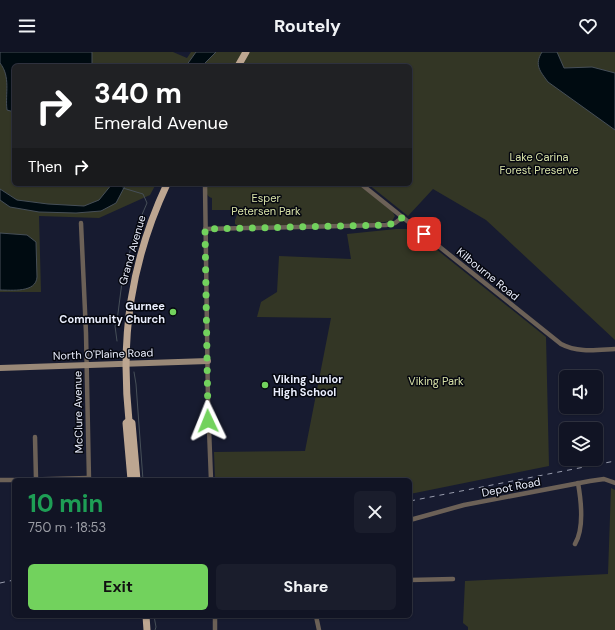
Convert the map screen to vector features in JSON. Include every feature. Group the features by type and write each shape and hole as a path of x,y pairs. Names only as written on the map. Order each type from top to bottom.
{"main road":[{"path":"239,64 246,52"},
{"name":"Grand Avenue","path":"137,478 132,423 129,421 125,364 128,315 135,275 146,233 166,186"},
{"name":"Grand Avenue","path":"129,421 126,423 131,478"},
{"path":"146,618 147,630"}],"street":[{"path":"205,186 211,478"},
{"name":"Kilbourne Road","path":"364,186 561,344 569,348 582,350 615,349"},
{"path":"205,229 386,225 395,223 403,217"},
{"name":"McClure Avenue","path":"81,223 88,478"},
{"name":"North O'Plaine Road","path":"0,368 208,361"},
{"path":"35,437 36,478"},
{"name":"Depot Road","path":"412,519 464,505 578,483 601,479 610,480 615,483"},
{"path":"0,480 12,480"},
{"path":"575,544 579,538 580,528 580,494 578,483"},
{"path":"412,580 452,579"},
{"path":"215,618 215,630"},
{"path":"317,618 320,630"}],"green space":[{"name":"Lake Carina Forest Preserve","path":"0,52 173,52 187,58 191,52 615,52 615,340 486,220 433,189 408,216 370,186 412,186 412,64 12,64 12,186 155,186 150,195 99,218 39,216 41,292 0,292"},
{"name":"Esper Petersen Park","path":"207,186 361,186 392,211 395,216 392,221 377,223 238,226 235,224 235,220 240,208 237,206 235,210 212,210 212,198 207,195"},
{"name":"Viking Park","path":"411,229 546,337 549,466 412,494 412,478 215,478 214,452 305,451 331,318 257,317 261,302 277,292 279,256 351,259 347,234"},
{"path":"611,488 615,490 615,630 468,630 468,627 463,623 465,581 608,574"}],"shaded area":[{"path":"0,52 92,52 92,64 12,64 12,111 7,110 7,80 0,63"},
{"path":"196,52 216,52 204,64 187,64"},
{"path":"542,52 557,52 564,68 592,67 615,73 615,130 548,82 540,71 538,64"},
{"path":"110,186 125,186 116,203 101,211 76,213 39,212 10,207 0,200 0,189 17,200 48,204 84,206 99,200"},
{"path":"0,233 27,235 36,242 37,277 36,282 32,286 23,290 0,290"}],"waterway":[{"path":"117,341 115,326 122,282 135,231 147,203 143,194 123,188"},
{"path":"134,372 143,478"},
{"path":"154,618 155,630"}],"railway":[{"path":"412,501 615,461"},
{"path":"0,583 12,580"}],"place":[{"name":"Gurnee Community Church","path":"173,312"},
{"name":"Viking Junior High School","path":"265,385"}],"route":[{"path":"208,421 208,340 205,229 391,225 403,217 424,234"}]}
